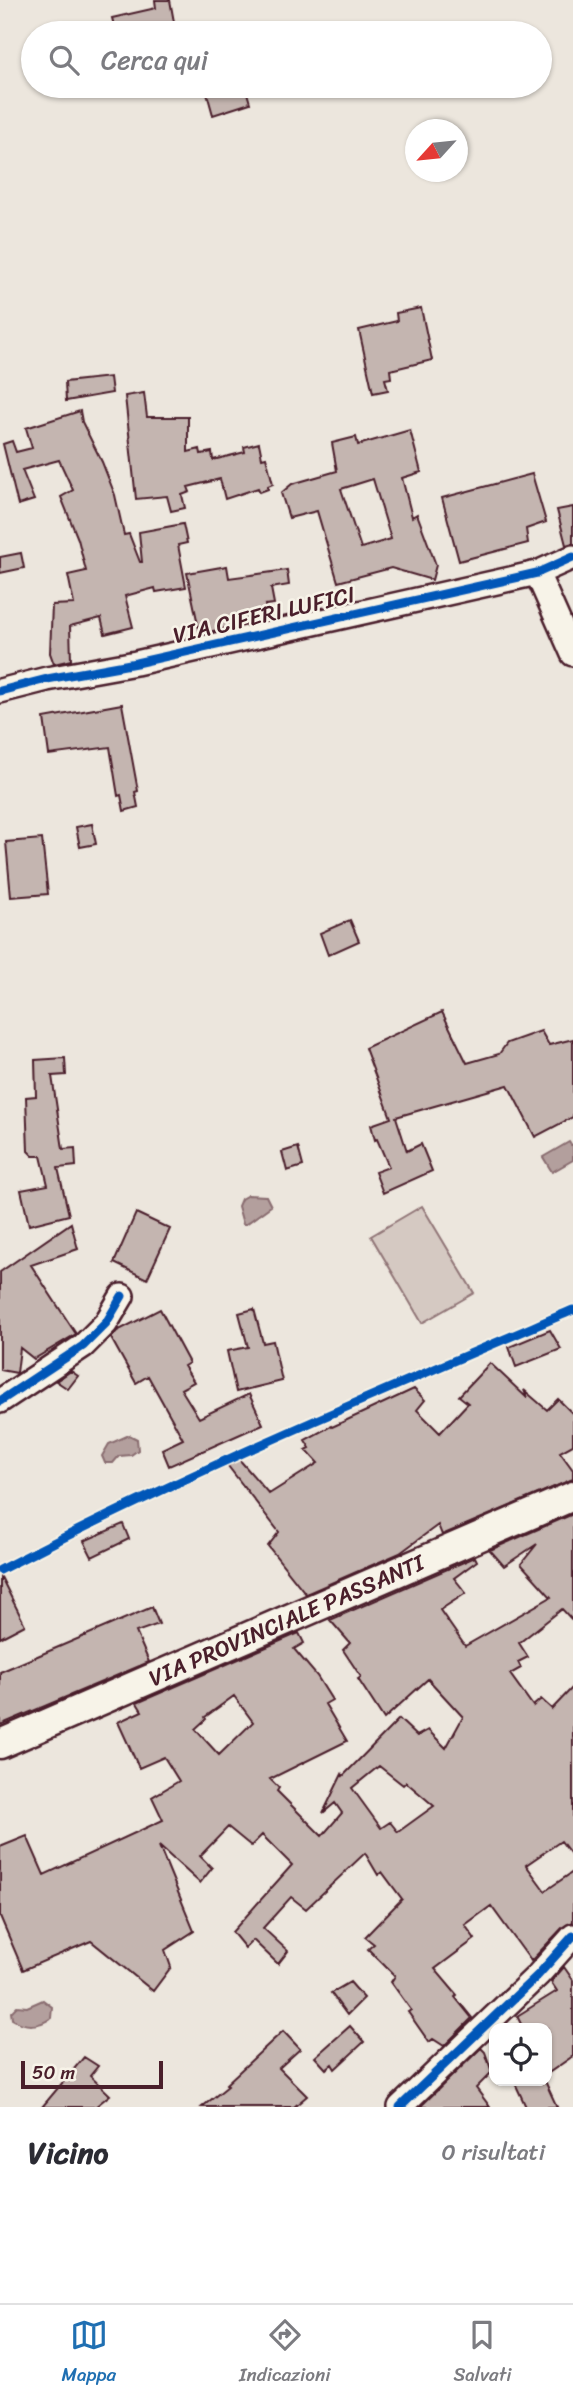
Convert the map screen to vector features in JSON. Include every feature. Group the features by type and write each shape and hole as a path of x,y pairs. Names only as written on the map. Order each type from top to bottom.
{"main road":[{"name":"VIA PROVINCIALE PASSANTI","path":"0,1744 573,1496"}],"street":[{"name":"VIA CIFERI LUFICI","path":"0,691 537,573 573,557"},
{"path":"537,573 573,654"},
{"path":"0,1401 83,1346 106,1322 122,1296"},
{"path":"400,2107 538,1975 573,1936"}],"shaded area":[{"path":"569,1142 573,1144 573,1160 552,1172 543,1157"},
{"path":"248,1195 266,1196 271,1206 243,1224 238,1206 241,1199"},
{"path":"422,1206 474,1293 422,1323 371,1236"},
{"path":"129,1435 137,1439 138,1450 131,1455 119,1456 113,1463 105,1463 102,1456 109,1444"},
{"path":"43,2000 52,2007 51,2018 32,2025 12,2019 11,2012 17,2006 27,2007"}],"building":[{"path":"155,0 170,0 174,21 113,21 112,18 156,8"},
{"path":"208,98 249,98 250,103 213,115"},
{"path":"421,308 432,360 390,370 391,378 385,379 388,390 373,393 359,330 397,321 396,313"},
{"path":"110,377 112,393 66,401 65,382"},
{"path":"144,393 147,417 188,417 188,452 200,449 201,454 212,452 213,460 245,452 244,447 259,443 262,458 266,457 273,484 260,492 258,488 225,499 220,479 188,487 190,492 182,495 185,508 171,511 167,496 136,499 125,396"},
{"path":"80,411 82,422 115,495 124,535 129,534 140,562 139,532 183,524 187,543 178,545 186,587 156,592 155,588 125,596 133,627 105,634 101,618 70,626 71,660 54,664 50,653 52,605 74,604 68,575 86,571 78,539 61,497 73,490 59,460 22,470 34,500 18,505 3,444 12,441 16,452 32,448 26,428"},
{"path":"410,430 421,472 402,478 412,517 417,514 436,565 432,580 391,568 338,582 317,511 289,518 281,493 292,484 337,471 332,443 356,437 358,445","holes":["373,479 391,539 361,548 341,489"]},
{"path":"532,474 546,522 526,529 528,543 459,561 442,498"},
{"path":"573,507 573,543 566,545 557,510"},
{"path":"21,553 24,568 0,573 0,557"},
{"path":"227,566 229,578 287,570 289,585 271,588 274,604 265,605 267,617 234,623 235,626 200,634 187,573"},
{"path":"122,704 138,791 135,792 138,807 124,811 121,795 118,796 110,747 49,755 44,718"},
{"path":"92,824 96,844 80,847 76,827"},
{"path":"42,839 48,894 11,897 6,842"},
{"path":"350,920 359,941 328,955 320,933"},
{"path":"442,1012 467,1063 499,1054 507,1043 541,1031 549,1045 573,1039 573,1117 535,1137 508,1085 396,1117 407,1151 421,1144 432,1171 383,1193 375,1172 389,1167 377,1139 375,1140 371,1125 391,1118 365,1048"},
{"path":"65,1058 66,1075 52,1076 63,1149 75,1148 76,1166 58,1168 69,1215 29,1225 21,1190 48,1185 41,1156 33,1156 28,1151 26,1097 36,1096 35,1060"},
{"path":"298,1147 303,1166 287,1171 282,1152"},
{"path":"136,1213 170,1229 147,1279 114,1263"},
{"path":"71,1223 78,1249 31,1265 76,1334 34,1359 20,1348 17,1373 0,1370 0,1272"},
{"path":"160,1309 189,1363 184,1366 194,1382 181,1389 199,1418 249,1394 263,1424 169,1466 162,1449 183,1439 148,1376 136,1383 111,1338 117,1331"},
{"path":"254,1309 263,1343 273,1341 282,1381 236,1392 227,1351 248,1347 239,1313"},
{"path":"550,1330 561,1349 516,1367 509,1347"},
{"path":"490,1363 527,1398 524,1390 547,1410 558,1399 573,1414 573,1445 560,1452 573,1470 573,1479 442,1535 438,1525 400,1553 306,1594 268,1546 279,1532 228,1466 238,1458 269,1494 318,1463 306,1450 310,1448 305,1440 414,1389 425,1400 417,1410 440,1433 468,1403 459,1396"},
{"path":"71,1371 78,1376 68,1389 56,1381"},
{"path":"573,1514 573,1621 562,1609 519,1643 528,1657 518,1662 521,1668 510,1674 533,1706 541,1699 552,1709 573,1687 573,1857 561,1841 526,1865 545,1891 573,1872 573,1922 563,1927 531,1961 491,1906 465,1925 475,1939 435,1969 472,2018 444,2046 433,2039 429,2042 391,1982 395,1976 368,1949 374,1944 365,1937 402,1899 382,1872 378,1875 365,1853 306,1909 291,1897 263,1928 288,1951 278,1964 253,1940 245,1948 232,1932 292,1865 262,1835 251,1846 228,1827 200,1856 212,1868 200,1883 159,1846 194,1931 165,1950 171,1967 153,1991 91,1941 23,1970 0,1916 0,1847 27,1836 44,1875 163,1820 152,1797 179,1781 164,1757 139,1768 118,1722 142,1711 137,1703 299,1633 304,1643 294,1649 317,1676 332,1700 325,1704 347,1741 270,1779 279,1788 277,1791 322,1836 342,1813 335,1803 323,1813 342,1774 343,1776 399,1719 417,1736 428,1730 446,1748 463,1717 428,1679 384,1719 343,1650 350,1643 330,1620 475,1557 477,1561 454,1578 466,1593 440,1610 465,1646 551,1597 521,1564 537,1544 504,1566 490,1550","holes":["234,1696 253,1722 219,1755 195,1729 205,1717","379,1766 403,1785 406,1782 434,1806 398,1832 390,1822 381,1828 352,1788"]},
{"path":"123,1524 129,1539 92,1557 84,1541"},
{"path":"0,1575 25,1625 0,1638"},
{"path":"152,1607 159,1624 136,1632 149,1662 0,1725 0,1672"},
{"path":"564,1967 573,1980 573,2056 552,2071 552,2023 520,2023 517,2016 557,1991 551,1982"},
{"path":"350,1982 364,1998 347,2015 331,1993"},
{"path":"350,2026 364,2042 335,2069 332,2064 326,2069 315,2057"},
{"path":"283,2031 300,2049 279,2068 307,2096 294,2107 202,2107 228,2086 226,2084"},
{"path":"481,2048 485,2052 489,2075 476,2088 490,2107 420,2107"},
{"path":"84,2057 98,2066 90,2076 110,2095 95,2107 42,2107"},
{"path":"516,2086 547,2086 557,2107 526,2107"}],"cycle path":[{"path":"0,691 537,573 573,557"},
{"path":"0,1401 83,1346 106,1323 122,1296"},
{"path":"0,1570 212,1467 573,1310"},
{"path":"400,2107 538,1975 573,1936"}]}
